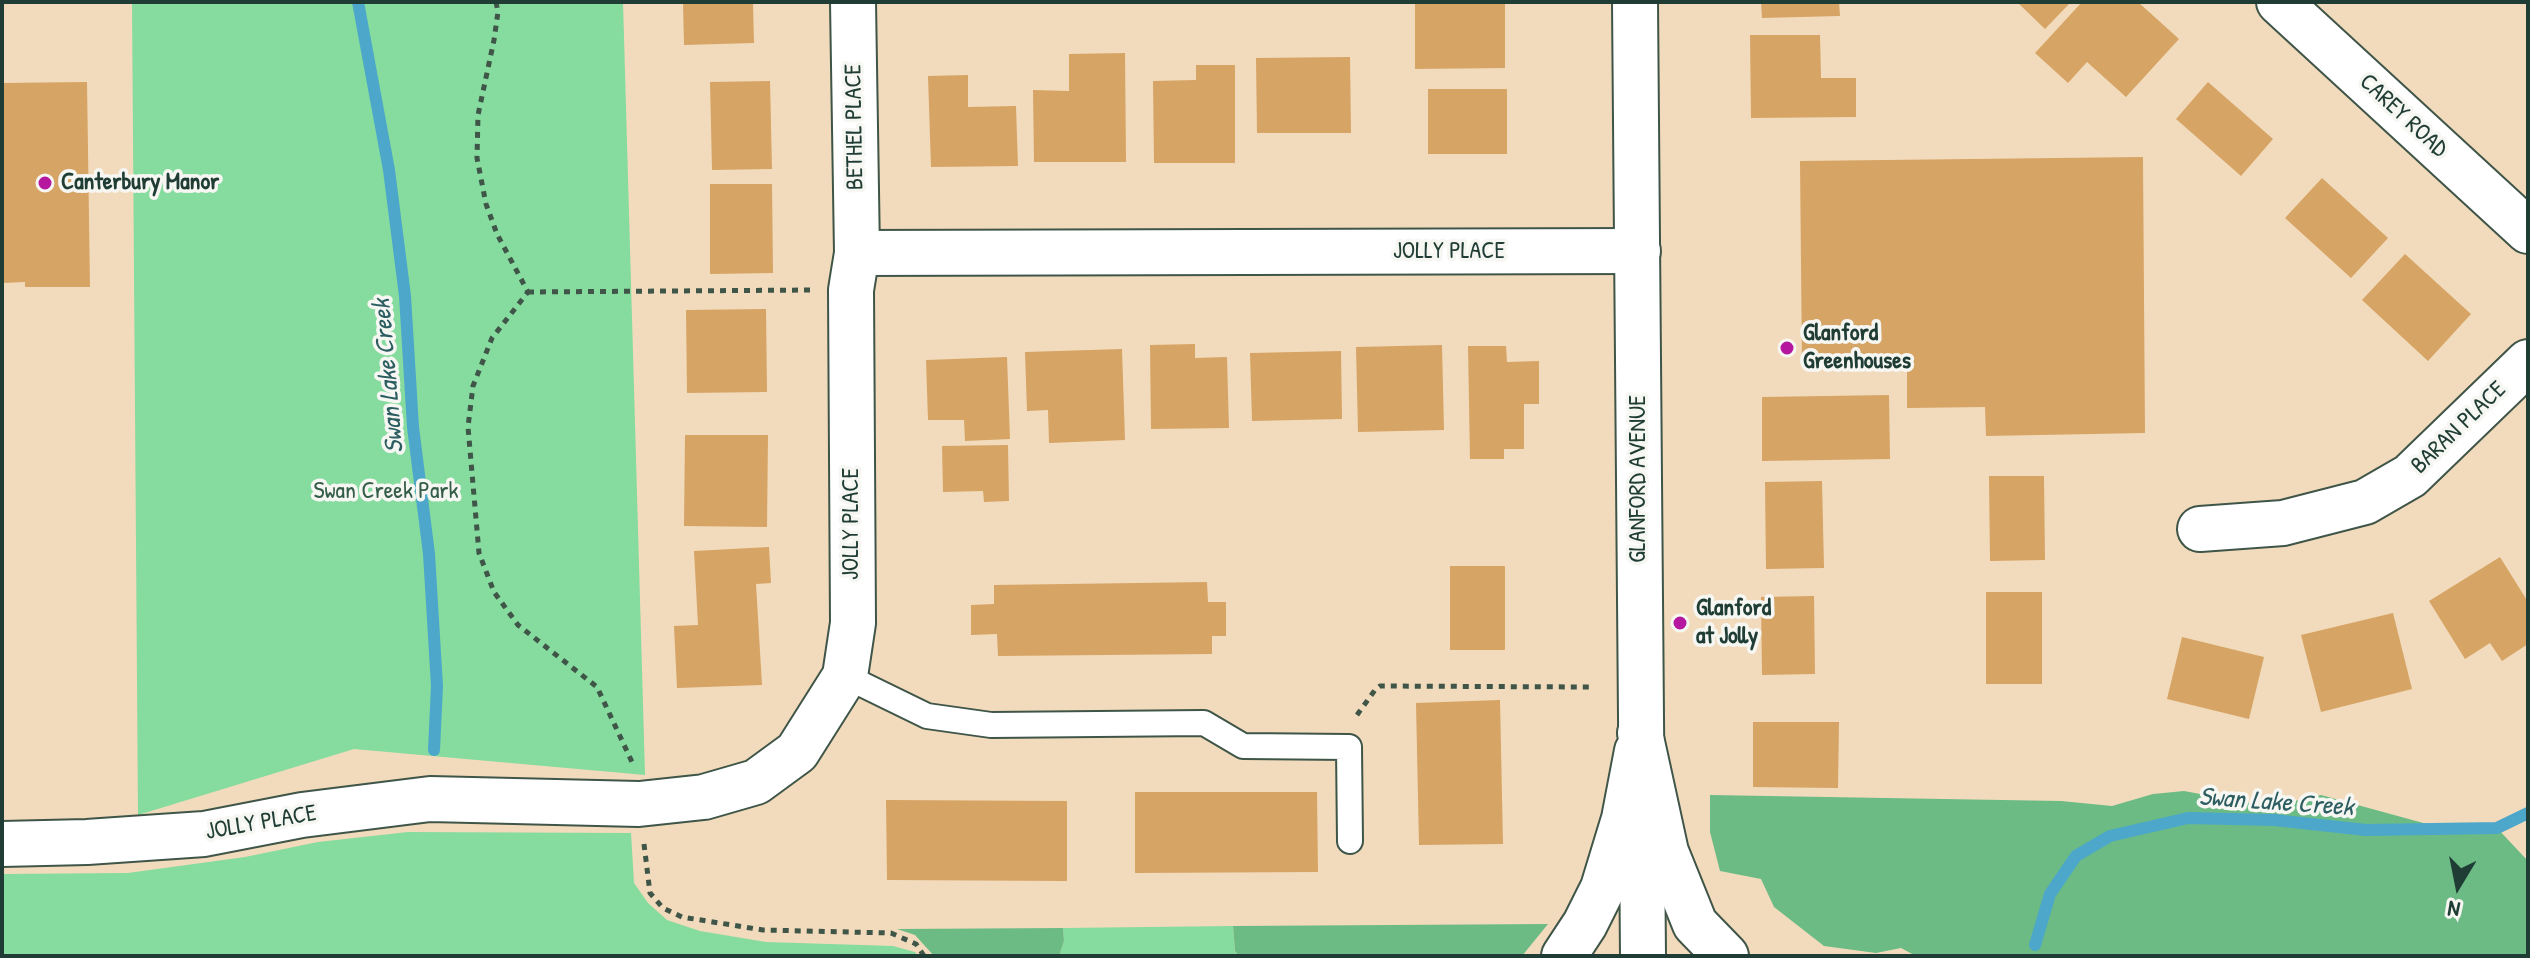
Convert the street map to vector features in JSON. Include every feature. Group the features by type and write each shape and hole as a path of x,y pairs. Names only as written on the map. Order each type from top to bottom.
{"street":[{"name":"BETHEL PLACE","path":"853,2 854,271"},
{"name":"GLANFORD AVENUE","path":"1635,2 1643,956"},
{"name":"CAREY ROAD","path":"2279,2 2528,231"},
{"name":"JOLLY PLACE","path":"2,844 204,834 302,815 430,799 639,804 704,797 756,782 797,752 845,676 853,623 854,271 1638,251"},
{"name":"BARAN PLACE","path":"2200,529 2283,523 2365,502 2410,476 2528,362"},
{"path":"1564,956 1603,888 1624,819 1640,733"},
{"path":"1640,733 1666,852 1695,924 1726,956"}],"lane":[{"path":"845,676 927,716 991,725 1204,723 1243,746 1349,747 1350,841"}],"path":[{"path":"496,2 498,12 494,40 478,115 477,158 486,204 497,234 528,292"},
{"path":"854,271 528,292 492,338 473,386 468,427 479,553 494,592 518,625 597,687 631,757 650,893 663,908 682,917 763,930 891,933 916,944 924,956"},
{"path":"1349,747 1349,727 1380,686 1589,687"}],"green space":[{"name":"Swan Creek Park","path":"132,2 623,2 645,775 354,749 138,815"},
{"path":"2184,791 2277,805 2321,795 2438,827 2497,828 2528,861 2528,956 1916,956 1901,948 1876,953 1824,946 1774,907 1761,879 1720,871 1710,832 1710,795 2061,801 2112,806 2153,794"},
{"path":"408,832 631,833 634,883 648,903 667,920 700,931 766,942 893,946 915,952 918,956 2,956 2,874 128,873 245,857 318,842"},
{"path":"1548,924 1522,956 1239,956 1235,951 1233,926"},
{"path":"1233,926 1235,951 1239,956 1059,956 1064,941 1063,928"},
{"path":"1063,928 1064,941 1059,956 934,956 915,935 897,929"}],"building":[{"path":"683,2 753,2 754,43 684,45"},
{"path":"1415,2 1505,2 1505,68 1415,69"},
{"path":"1761,2 1839,2 1840,16 1762,18"},
{"path":"2017,2 2071,2 2045,29"},
{"path":"2082,2 2138,2 2179,39 2126,97 2087,62 2068,83 2035,53"},
{"path":"1750,35 1820,35 1821,78 1856,78 1856,117 1751,118"},
{"path":"1125,53 1126,162 1034,162 1033,90 1069,91 1069,54"},
{"path":"1350,57 1351,133 1257,133 1256,58"},
{"path":"1196,65 1235,65 1235,163 1154,163 1153,81 1196,80"},
{"path":"968,75 968,107 1016,106 1018,166 931,167 928,76"},
{"path":"770,81 772,169 712,170 710,82"},
{"name":"Canterbury Manor","path":"87,82 90,287 25,287 25,282 2,283 2,83"},
{"path":"2208,82 2273,139 2241,176 2176,119"},
{"path":"1428,89 1507,89 1507,154 1428,154"},
{"path":"2143,157 2145,433 1986,436 1985,407 1907,408 1907,365 1802,367 1800,161"},
{"path":"2322,178 2388,238 2351,278 2285,218"},
{"path":"710,184 772,184 773,273 710,274"},
{"path":"2405,254 2471,314 2428,361 2362,300"},
{"path":"766,309 767,392 687,393 686,310"},
{"path":"1195,344 1195,358 1227,357 1229,428 1151,429 1150,345"},
{"path":"1442,345 1444,430 1358,432 1356,347"},
{"path":"1468,346 1506,346 1507,362 1539,361 1539,404 1524,404 1524,449 1504,449 1504,459 1470,459"},
{"path":"1122,349 1125,440 1049,443 1048,410 1027,411 1025,352"},
{"path":"1341,351 1342,419 1252,421 1250,353"},
{"path":"1007,357 1010,439 965,441 964,420 928,420 926,360"},
{"path":"1889,395 1890,459 1762,461 1762,397"},
{"path":"685,435 768,435 767,527 684,526"},
{"path":"1008,445 1009,501 984,502 983,491 943,492 942,446"},
{"path":"1989,476 2044,476 2045,560 1990,561"},
{"path":"1822,481 1824,568 1766,569 1765,482"},
{"path":"769,547 771,583 756,584 762,685 677,688 674,626 698,625 694,551"},
{"path":"2500,557 2528,602 2528,644 2502,661 2490,643 2465,659 2429,601"},
{"path":"1450,566 1505,566 1505,650 1450,650"},
{"path":"1207,582 1208,602 1226,602 1226,636 1212,636 1212,654 998,656 997,634 971,635 971,605 994,604 994,585"},
{"path":"1986,592 2042,592 2042,684 1986,684"},
{"path":"1814,596 1815,674 1762,675 1761,597"},
{"path":"2393,613 2412,689 2321,712 2301,635"},
{"path":"2182,637 2264,657 2249,719 2167,699"},
{"path":"1500,700 1503,844 1419,845 1416,703"},
{"path":"1753,722 1839,722 1838,788 1753,787"},
{"path":"1135,792 1317,792 1318,872 1135,873"},
{"path":"886,800 1067,801 1067,881 887,880"}],"waterway":[{"name":"Swan Lake Creek","path":"358,2 389,170 405,296 413,427 429,554 437,686 434,750"},
{"name":"Swan Lake Creek","path":"2035,945 2050,894 2076,856 2110,836 2188,818 2274,820 2366,830 2497,828 2528,813"}],"place":[{"name":"Canterbury Manor","path":"45,183"},
{"name":"Glanford Greenhouses","path":"1787,348"},
{"name":"Glanford at Jolly","path":"1680,623"}]}
